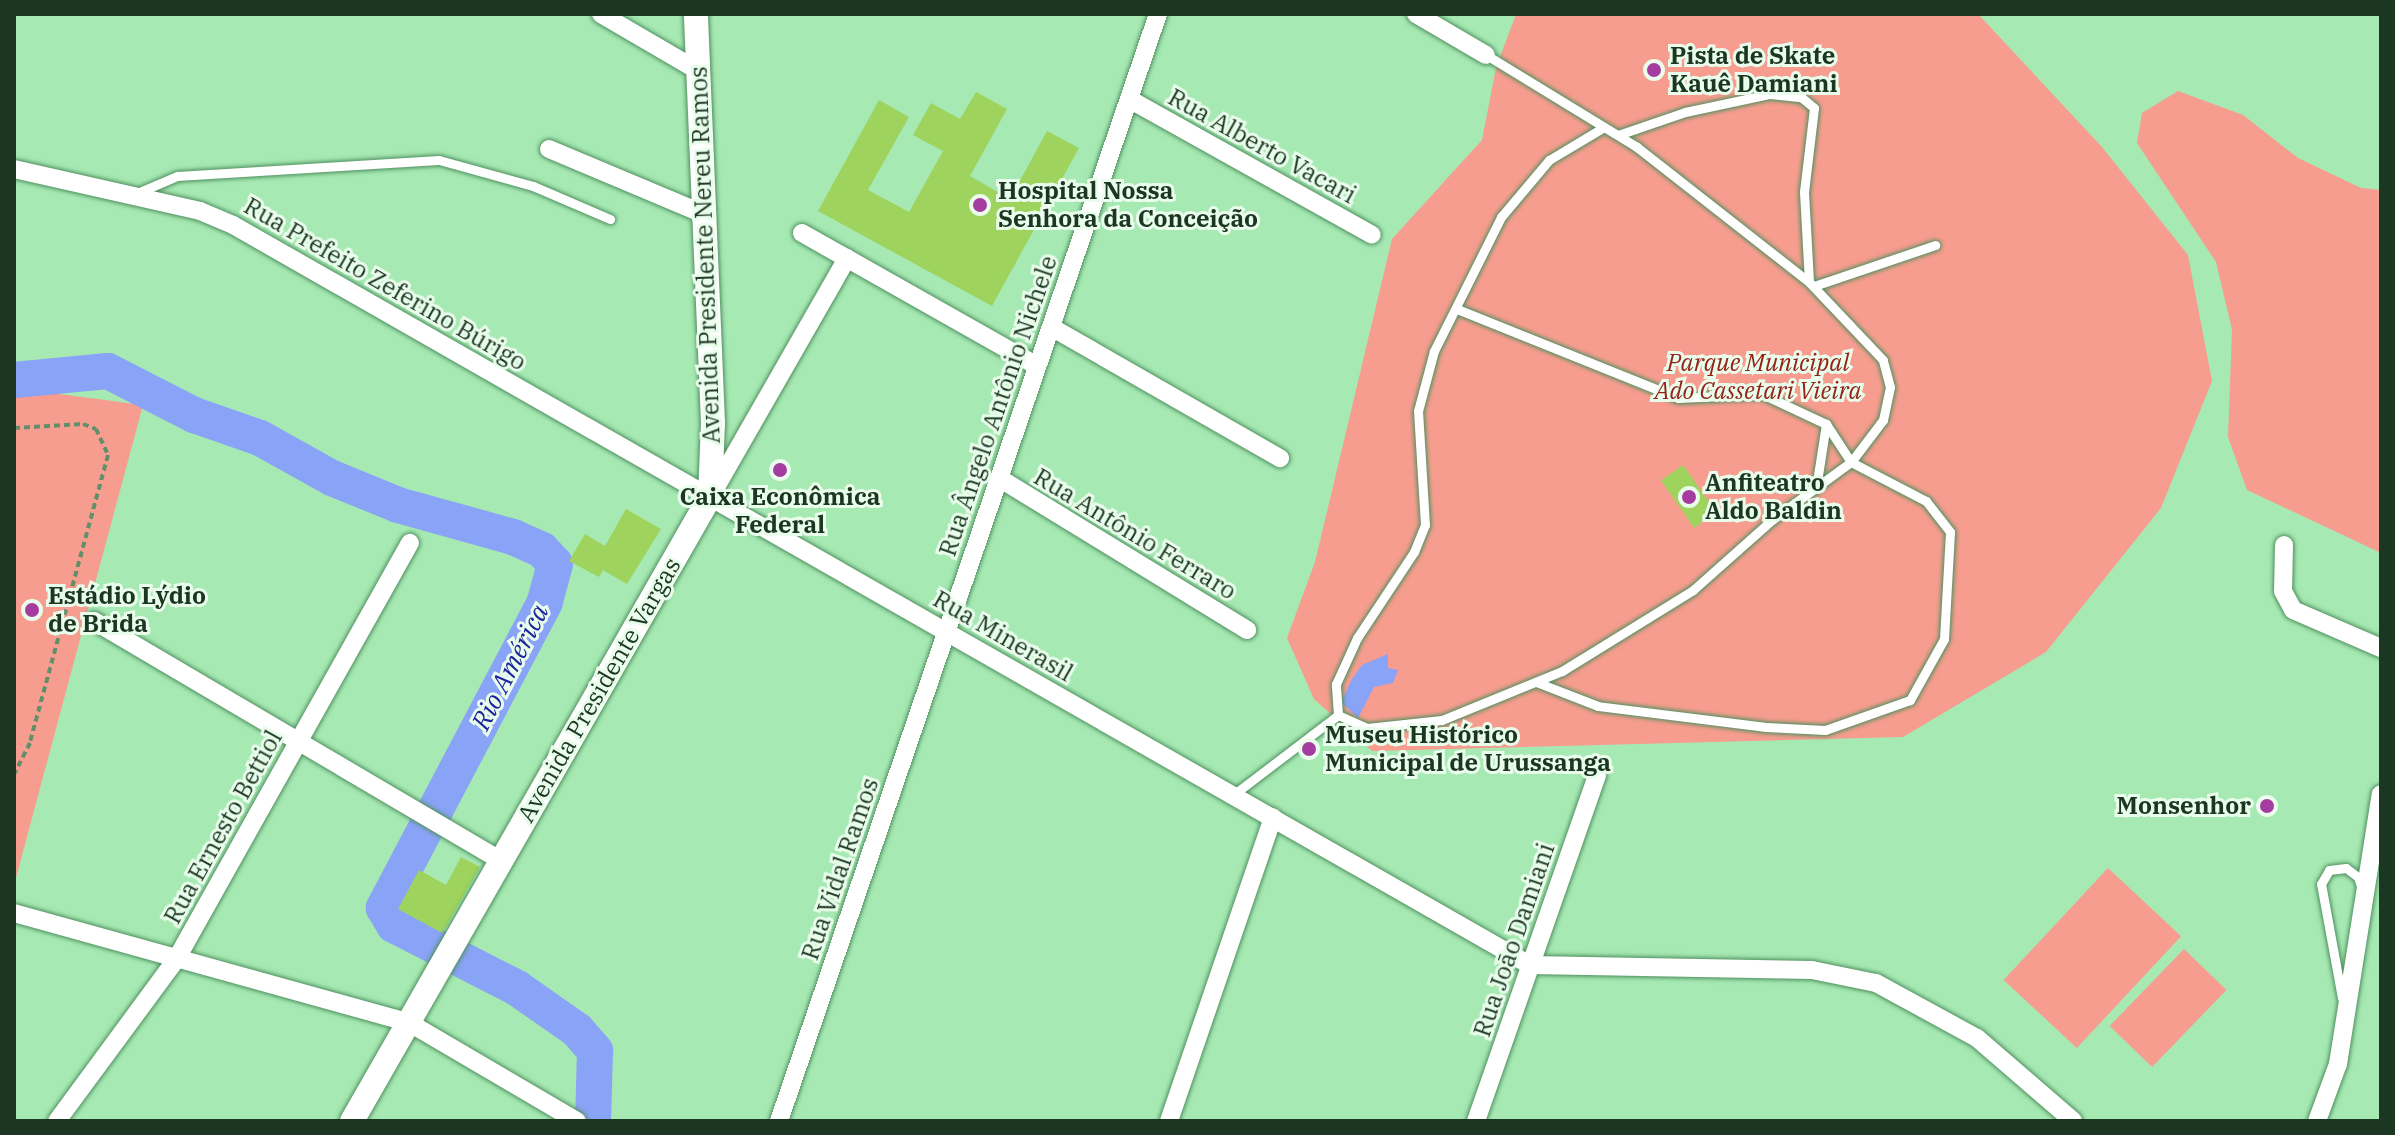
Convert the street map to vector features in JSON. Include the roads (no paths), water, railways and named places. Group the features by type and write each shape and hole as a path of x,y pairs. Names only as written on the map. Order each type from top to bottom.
{"street":[{"path":"601,14 697,70"},
{"name":"Avenida Presidente Nereu Ramos","path":"696,14 713,423 710,497"},
{"name":"Rua Ângelo Antônio Nichele","path":"946,632 1158,14"},
{"path":"1416,14 1486,55"},
{"name":"Rua Alberto Vacari","path":"1129,99 1372,235"},
{"path":"549,149 704,214"},
{"name":"Rua Prefeito Zeferino Búrigo","path":"14,169 200,211 233,225 710,497"},
{"path":"802,233 1037,366"},
{"name":"Avenida Presidente Vargas","path":"352,1121 847,258"},
{"path":"1051,327 1280,458"},
{"name":"Rua Antônio Ferraro","path":"999,478 1247,630"},
{"name":"Rua Minerasil","path":"710,497 1530,965"},
{"name":"Rua Ernesto Bettiol","path":"57,1121 177,958 410,543"},
{"path":"2284,545 2283,591 2293,610 2381,648"},
{"path":"94,621 501,861"},
{"name":"Rua Vidal Ramos","path":"779,1121 946,632"},
{"name":"Rua João Damiani","path":"1476,1121 1597,775"},
{"path":"2317,1121 2331,1092 2345,1021 2381,794"},
{"path":"1169,1121 1273,817"},
{"path":"14,913 408,1022 577,1121"},
{"path":"1530,965 1812,970 1876,983 1977,1038 2073,1121"}],"lane":[{"path":"1338,715 1367,728 1442,720 1536,682 1693,590 1851,462 1883,420 1890,387 1883,360 1812,284 1618,135 1486,55"},
{"path":"1618,135 1685,112 1770,94 1801,97 1814,108 1804,192 1812,284"},
{"path":"1338,715 1336,684 1357,638 1414,552 1425,525 1418,411 1434,351 1501,217 1549,160 1604,127"},
{"path":"132,195 177,176 439,160 533,186 610,219"},
{"path":"1812,284 1935,245"},
{"path":"1457,309 1678,398 1762,394 1826,424 1851,462 1926,501 1950,532 1944,639 1910,700 1825,730 1766,727 1598,706 1536,682"},
{"path":"1816,488 1826,424"},
{"path":"1233,795 1338,715"},
{"path":"2345,1021 2321,884 2329,870 2346,868 2358,877 2365,897"}],"water":[{"path":"1388,654 1388,668 1398,670 1393,683 1374,687 1358,718 1341,702 1362,665"}],"waterway":[{"name":"Rio América","path":"14,380 108,371 194,415 260,438 332,478 398,505 513,537 542,550 555,564 545,602 384,908 394,925 517,988 577,1030 595,1051 593,1121"}],"place":[{"name":"Pista de Skate Kauê Damiani","path":"1654,70"},
{"name":"Hospital Nossa Senhora da Conceição","path":"980,205"},
{"name":"Caixa Econômica Federal","path":"780,470"},
{"name":"Anfiteatro Aldo Baldin","path":"1689,497"},
{"name":"Estádio Lýdio de Brida","path":"32,610"},
{"name":"Museu Histórico Municipal de Urussanga","path":"1309,749"},
{"name":"Monsenhor","path":"2267,806"}],"park label":[{"name":"Parque Municipal Ado Cassetari Vieira","path":"1758,377"}]}
